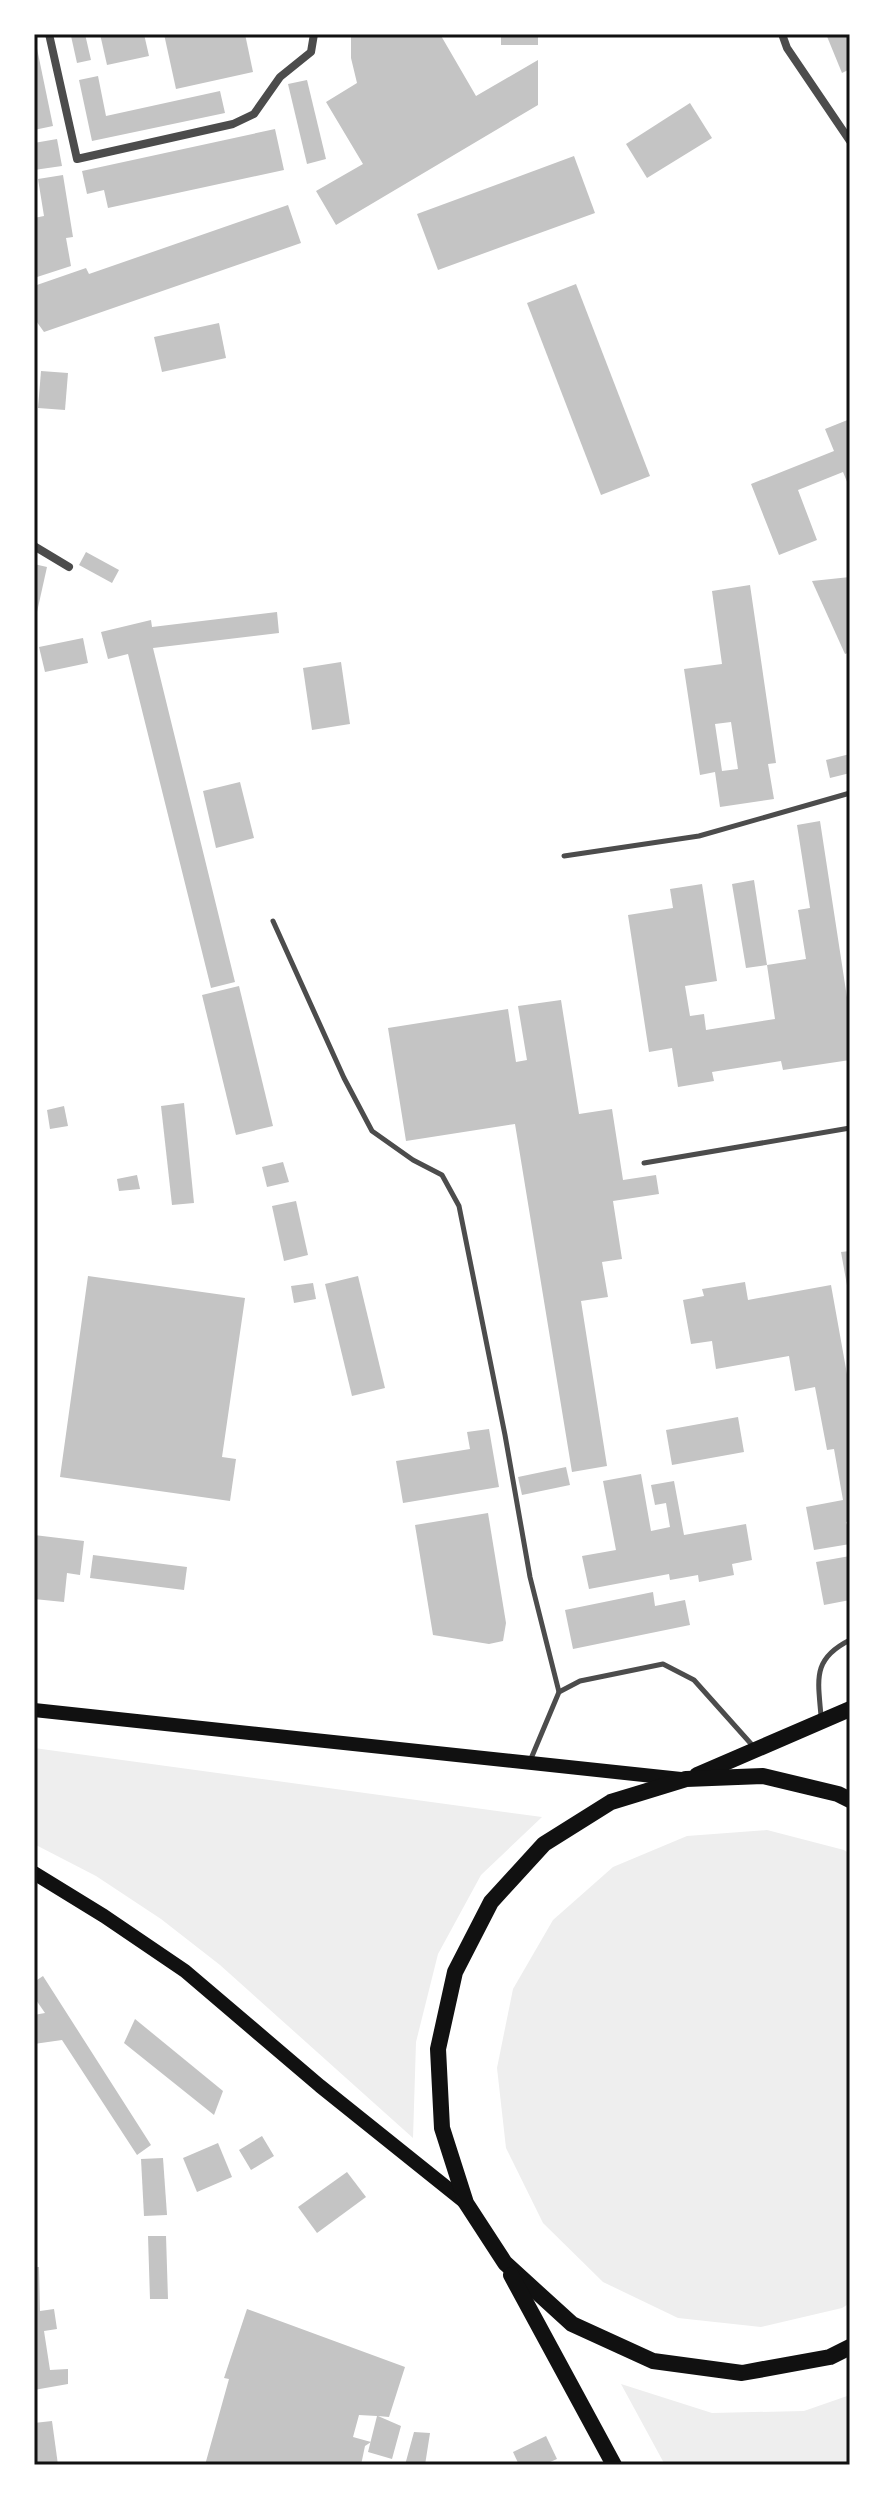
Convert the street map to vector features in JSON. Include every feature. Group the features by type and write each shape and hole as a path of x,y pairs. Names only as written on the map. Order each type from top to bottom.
{"highway":[{"path":"614,2465 505,2263 466,2203 442,2128 438,2049 455,1972 491,1902 544,1844 611,1802 686,1779 850,1709"},
{"path":"686,1779 763,1776 838,1794 850,1800"},
{"path":"505,2263 572,2324 653,2361 742,2373 830,2357 850,2347"}],"main road":[{"path":"34,1710 686,1779"},
{"path":"34,1873 185,1971 320,2086 466,2203"}],"street":[{"path":"49,34 77,159 233,124 254,114 280,77 311,52 314,34"},
{"path":"782,34 787,48 850,141"},
{"path":"34,546 69,567"}],"lane":[{"path":"564,856 699,836 850,793"},
{"path":"273,921 344,1078 372,1131 413,1160 442,1175 459,1206 530,1577 559,1692 530,1762"},
{"path":"644,1163 850,1128"},
{"path":"822,1723 817,1673 834,1648 850,1640"},
{"path":"559,1692 580,1681 663,1664 694,1680 756,1750"}],"shaded area":[{"path":"34,1748 542,1817 481,1875 438,1954 416,2042 413,2138 220,1965 161,1919 96,1876 34,1844"},
{"path":"767,1830 850,1854 850,2303 842,2308 761,2327 678,2318 603,2282 543,2223 506,2148 497,2068 513,1989 553,1920 613,1867 687,1836"},
{"path":"621,2384 712,2413 804,2411 850,2395 850,2465 665,2465"}],"building":[{"path":"34,34 53,126 34,130"},
{"path":"85,34 91,60 77,63 71,36"},
{"path":"100,34 144,34 149,56 107,65"},
{"path":"164,34 245,34 253,72 176,89"},
{"path":"351,34 440,34 476,96 538,60 538,105 336,225 316,191 363,164 326,102 357,83 351,58"},
{"path":"501,34 538,34 538,45 501,45"},
{"path":"826,34 850,34 850,69 842,73"},
{"path":"98,76 106,116 220,91 225,113 92,141 79,80"},
{"path":"307,80 326,159 307,164 288,84"},
{"path":"690,103 712,138 647,178 626,144"},
{"path":"275,129 284,170 108,208 104,190 87,194 82,171"},
{"path":"57,139 62,166 34,170 34,143"},
{"path":"574,156 595,213 438,270 417,214"},
{"path":"63,175 73,237 66,238 71,266 34,278 34,218 44,216 38,179"},
{"path":"288,205 301,243 44,332 34,318 34,286 86,268 89,274"},
{"path":"576,284 650,476 601,495 527,303"},
{"path":"219,323 226,358 162,372 154,337"},
{"path":"41,371 68,373 65,410 38,408"},
{"path":"850,419 850,489 843,472 798,490 817,540 779,555 751,484 834,451 825,429"},
{"path":"86,552 119,570 112,583 79,565"},
{"path":"34,564 47,567 35,621 34,621"},
{"path":"850,577 850,652 845,654 812,581"},
{"path":"750,585 776,763 768,764 774,799 720,807 715,772 700,775 684,669 722,664 712,591","holes":["731,722 738,769 722,771 715,724"]},
{"path":"277,612 279,633 153,648 235,982 211,988 128,654 108,659 101,632 151,620 152,627"},
{"path":"83,638 88,663 45,672 39,647"},
{"path":"341,662 350,724 312,730 303,668"},
{"path":"850,754 850,773 830,778 826,760"},
{"path":"240,782 254,838 216,848 203,791"},
{"path":"820,821 850,1017 850,1060 783,1070 781,1061 712,1072 714,1081 678,1087 672,1048 649,1052 628,915 673,908 670,889 702,884 717,981 685,986 690,1016 704,1014 706,1030 775,1019 767,965 806,959 798,910 810,908 797,825"},
{"path":"754,880 767,965 746,968 732,884"},
{"path":"239,986 273,1126 236,1135 202,995"},
{"path":"561,1000 579,1114 612,1109 623,1180 656,1175 659,1194 613,1201 622,1259 602,1262 608,1297 581,1301 607,1466 572,1472 515,1124 406,1141 388,1028 508,1009 516,1062 527,1060 518,1006"},
{"path":"184,1103 194,1203 172,1205 161,1106"},
{"path":"64,1106 68,1126 50,1129 47,1110"},
{"path":"283,1162 289,1182 267,1187 262,1167"},
{"path":"137,1175 140,1189 119,1191 117,1179"},
{"path":"296,1201 308,1255 284,1261 272,1206"},
{"path":"850,1251 850,1291 848,1291 841,1252"},
{"path":"88,1276 245,1298 222,1457 236,1459 230,1501 60,1477"},
{"path":"358,1276 385,1388 352,1396 325,1284"},
{"path":"745,1282 748,1300 831,1285 850,1391 850,1521 846,1522 850,1544 814,1550 806,1507 843,1500 834,1449 827,1450 815,1387 795,1391 789,1356 716,1369 712,1341 691,1344 683,1300 704,1296 702,1289"},
{"path":"313,1283 316,1299 294,1303 291,1286"},
{"path":"738,1417 744,1452 672,1465 666,1430"},
{"path":"489,1429 499,1487 403,1503 396,1461 470,1449 467,1432"},
{"path":"566,1467 570,1485 522,1495 518,1477"},
{"path":"641,1474 651,1531 670,1527 666,1503 655,1505 651,1485 674,1481 684,1535 746,1524 752,1560 732,1564 734,1575 699,1582 698,1575 670,1580 669,1574 589,1589 582,1556 616,1550 603,1481"},
{"path":"488,1513 506,1623 503,1641 489,1644 433,1635 415,1525"},
{"path":"34,1535 84,1541 80,1575 67,1573 64,1602 34,1599"},
{"path":"93,1555 187,1567 184,1590 90,1578"},
{"path":"850,1556 850,1600 824,1605 816,1562"},
{"path":"653,1592 655,1606 685,1600 690,1625 573,1649 565,1610"},
{"path":"43,1976 151,2145 137,2155 62,2040 34,2044 34,2015 45,2013 34,1997 34,1982"},
{"path":"135,2019 223,2091 214,2115 124,2043"},
{"path":"262,2136 274,2156 251,2170 239,2150"},
{"path":"218,2143 232,2177 197,2192 183,2158"},
{"path":"163,2158 167,2215 144,2216 141,2159"},
{"path":"347,2172 366,2197 317,2233 298,2207"},
{"path":"148,2236 166,2236 168,2299 150,2299"},
{"path":"34,2267 39,2267 40,2311 54,2309 57,2329 44,2331 50,2370 68,2369 68,2384 34,2390"},
{"path":"247,2309 405,2367 389,2417 378,2416 401,2426 392,2459 368,2452 370,2442 365,2446 361,2465 205,2465 229,2379 224,2378","holes":["359,2415 377,2416 371,2442 353,2437"]},
{"path":"52,2421 58,2465 34,2465 34,2423"},
{"path":"414,2432 430,2433 425,2465 405,2465"},
{"path":"546,2436 557,2459 543,2465 519,2465 513,2452"}]}
